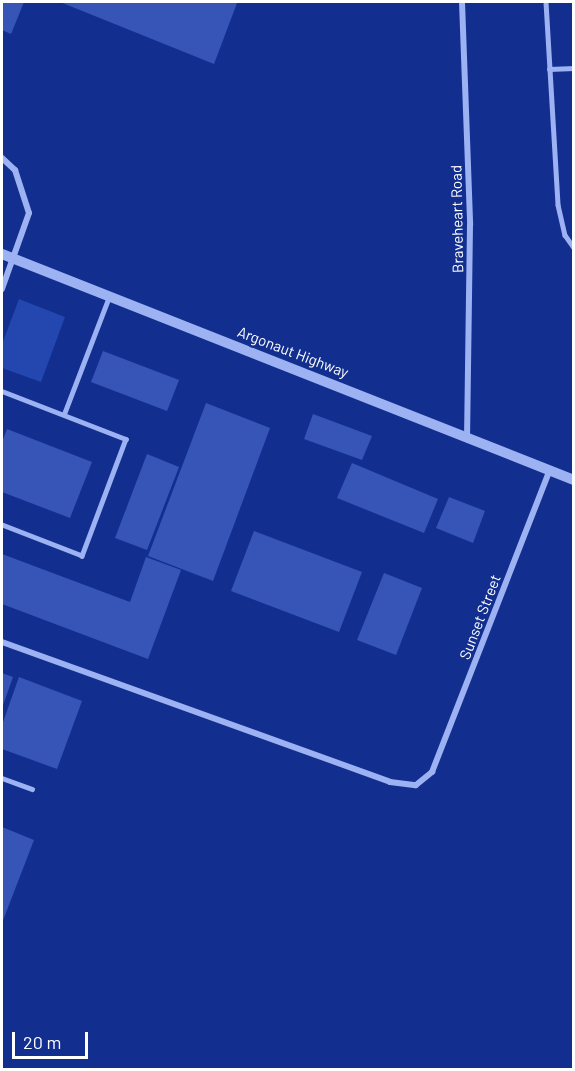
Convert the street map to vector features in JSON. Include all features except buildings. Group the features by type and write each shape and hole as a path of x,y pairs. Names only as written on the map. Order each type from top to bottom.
{"street":[{"name":"Braveheart Road","path":"462,2 470,225 467,435"},
{"path":"2,158 15,170 29,213 2,288"},
{"name":"Argonaut Highway","path":"2,254 467,435 573,480"},
{"name":"Sunset Street","path":"2,642 390,782 417,785 432,772 550,470"}],"lane":[{"path":"546,2 558,205 565,235 573,248"},
{"path":"549,69 573,68"},
{"path":"64,414 109,297"},
{"path":"2,391 126,439 82,556 2,525"},
{"path":"2,778 32,789"}],"shaded area":[{"path":"19,299 65,317 41,382 2,368 2,344"}]}
